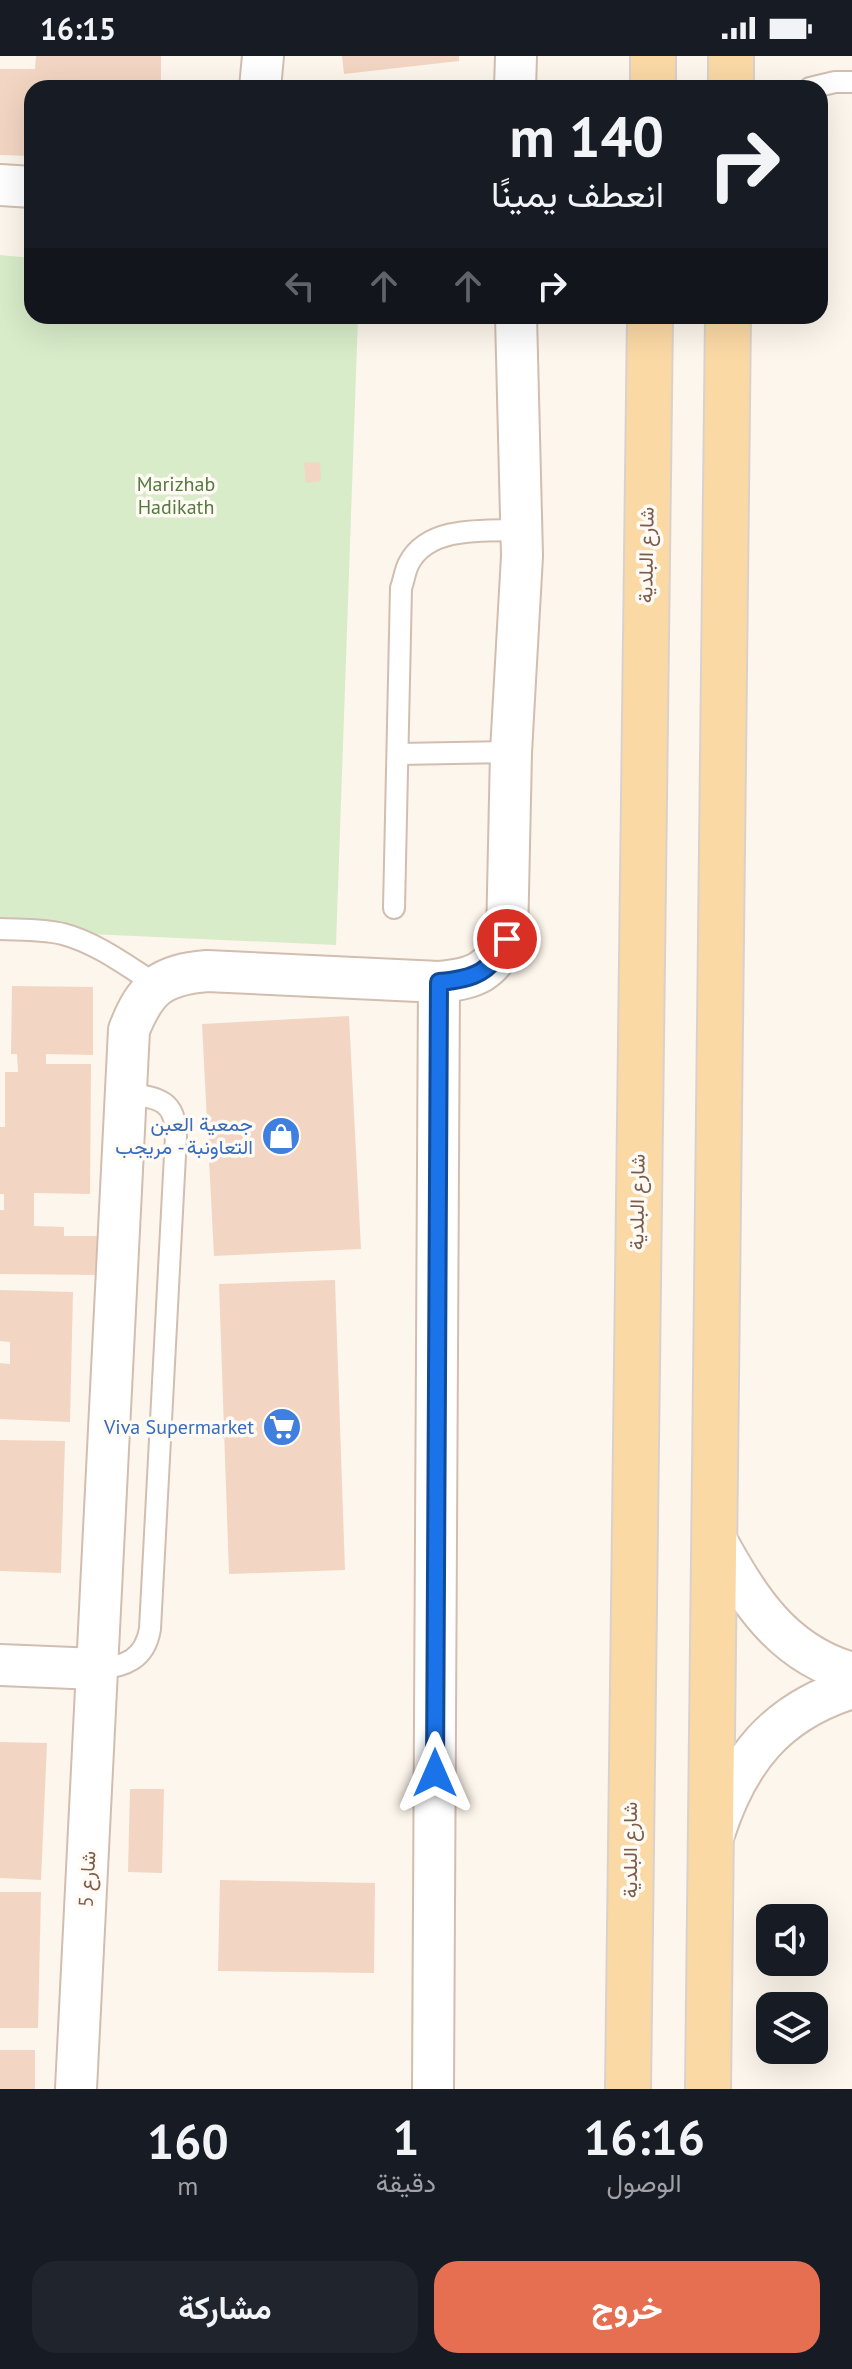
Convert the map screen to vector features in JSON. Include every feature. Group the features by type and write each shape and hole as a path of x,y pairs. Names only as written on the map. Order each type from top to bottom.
{"main road":[{"path":"653,56 653,80"},
{"path":"731,56 731,80"},
{"name":"شارع البلدية","path":"628,2089 650,324"},
{"path":"708,2089 728,324"}],"street":[{"path":"261,80 263,56"},
{"path":"515,80 516,56"},
{"path":"0,185 24,186"},
{"path":"157,985 180,973 207,971 439,982 461,980 484,971 499,957 507,939 521,530 516,324"},
{"path":"433,2089 439,982"},
{"name":"شارع 5","path":"76,2089 129,1030 139,1005 157,985"},
{"path":"715,1538 758,1611 783,1636 812,1656 852,1673"},
{"path":"0,1665 97,1669"},
{"path":"711,1842 726,1797 751,1754 778,1727 806,1707 852,1688"}],"lane":[{"path":"828,84 852,82"},
{"path":"394,908 401,588 409,562 424,545 450,534 521,530"},
{"path":"398,754 511,752"},
{"path":"0,929 42,931 77,938 157,985"}],"green space":[{"name":"Marizhab Hadikath","path":"0,255 24,257 24,324 358,324 336,945 0,930"}],"building":[{"path":"36,56 161,56 161,80 24,80 24,156 0,155 0,69 35,69"},
{"path":"342,56 459,56 459,61 344,74"},
{"path":"320,462 321,481 306,483 304,463"},
{"path":"12,986 93,987 93,1055 46,1054 46,1064 91,1064 90,1194 34,1193 34,1226 64,1227 64,1236 101,1236 101,1275 0,1274 0,1210 4,1210 4,1194 0,1194 0,1127 5,1127 5,1072 18,1072 17,1054 11,1054"},
{"name":"جمعية العبن التعاونبة - مريجب","path":"349,1016 361,1249 214,1256 202,1024"},
{"name":"Viva Supermarket","path":"335,1280 345,1570 229,1574 219,1284"},
{"path":"0,1290 73,1292 70,1422 0,1419 0,1363 10,1364 10,1342 0,1341"},
{"path":"0,1440 65,1441 61,1573 0,1571"},
{"path":"0,1742 47,1743 41,1880 0,1878"},
{"path":"130,1789 164,1789 162,1873 128,1872"},
{"path":"220,1880 375,1883 374,1973 218,1971"},
{"path":"0,1892 41,1892 38,2028 0,2028"},
{"path":"0,2050 35,2050 35,2089 0,2089"}],"place":[{"name":"جمعية العبن التعاونبة - مريجب","path":"281,1136"},
{"name":"Viva Supermarket","path":"282,1427"}],"route":[{"path":"435,1773 439,982 461,980 484,971 499,957 507,939"}]}
